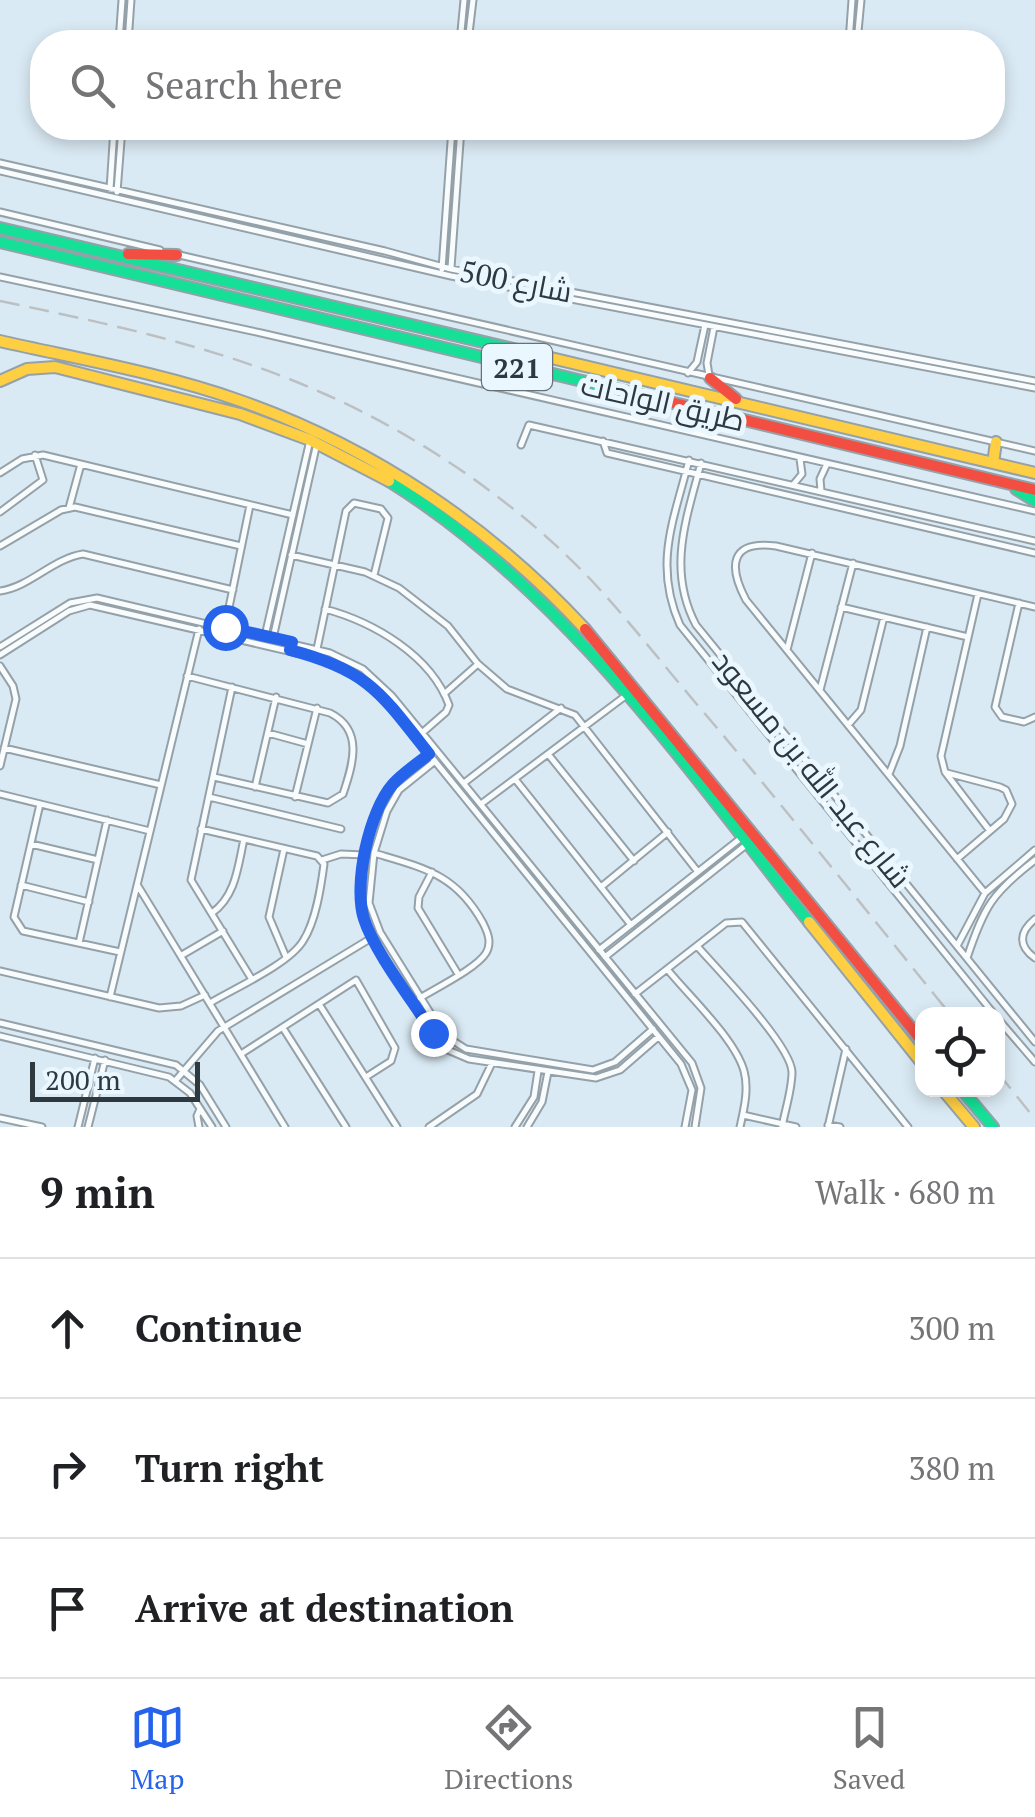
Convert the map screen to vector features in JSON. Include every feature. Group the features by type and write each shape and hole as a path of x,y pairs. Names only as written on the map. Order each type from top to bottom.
{"main road":[{"name":"طريق الواحات","path":"0,228 1035,473"},
{"name":"طريق الواحات","path":"0,242 1035,490"},
{"path":"108,254 177,254"},
{"path":"0,340 238,400 312,429 421,489 486,536 579,621 628,694 915,1055"},
{"path":"66,369 69,357"},
{"path":"0,381 27,368 66,369 231,411 314,441 362,465 434,511 603,657 915,1031"},
{"path":"710,378 740,403"},
{"path":"993,463 996,442"},
{"path":"1007,483 1035,501"},
{"path":"824,942 835,934"},
{"path":"949,1097 974,1127"},
{"path":"968,1097 993,1127"}],"street":[{"path":"120,30 122,0"},
{"path":"129,30 132,0"},
{"path":"461,30 464,0"},
{"path":"469,30 472,0"},
{"path":"850,30 852,0"},
{"path":"859,30 861,0"},
{"path":"113,195 114,140"},
{"path":"113,195 120,140"},
{"path":"442,270 451,140"},
{"path":"451,273 460,140"},
{"name":"شارع 500","path":"0,167 113,195 385,251 451,273 1035,385"},
{"name":"طريق الواحات","path":"0,212 1035,451"},
{"name":"طريق الواحات","path":"0,277 1035,511"},
{"path":"688,373 696,362 706,321"},
{"path":"710,378 707,363 714,323"},
{"path":"521,446 529,425 1035,540"},
{"path":"269,637 293,515 314,441"},
{"path":"269,637 292,555 314,441"},
{"path":"603,441 602,448 607,454 1035,554"},
{"path":"0,473 35,455 293,515"},
{"path":"0,512 43,480 35,455"},
{"path":"793,485 802,474 800,459"},
{"name":"شارع عبد الله بن مسعود","path":"688,460 667,543 666,576 674,609 689,639 988,1007"},
{"name":"شارع عبد الله بن مسعود","path":"701,463 679,556 682,592 688,609 706,640 1035,1042"},
{"path":"69,508 81,464"},
{"path":"821,491 820,479 827,465"},
{"path":"317,648 346,511 354,502 381,509 388,518 374,575"},
{"path":"225,627 250,504"},
{"path":"0,546 69,508 242,546"},
{"path":"985,893 746,600 736,579 735,562 750,545 762,544 1035,607"},
{"path":"0,592 82,554 232,590"},
{"path":"787,650 812,554"},
{"path":"292,555 374,575 430,609 478,664 506,689 575,715 698,872"},
{"path":"820,690 853,563"},
{"path":"978,594 942,748 945,772 990,831"},
{"path":"0,654 70,602 90,598 198,630 317,648 347,659 377,680 695,1068 702,1088 695,1127"},
{"path":"1019,604 995,707 1002,717 1024,722 1035,717"},
{"path":"841,607 968,637"},
{"path":"325,609 385,634 418,661 444,694 448,708 422,733"},
{"path":"151,614 269,637 359,675 386,700 687,1072 692,1090 685,1127"},
{"path":"848,725 860,710 884,617"},
{"path":"0,647 43,624"},
{"path":"888,774 900,746 927,627"},
{"path":"110,997 198,630"},
{"path":"444,694 478,664"},
{"path":"0,666 16,699 0,766"},
{"path":"187,676 317,708 346,724 354,742 339,798 322,804 214,777"},
{"path":"232,686 190,880 251,978"},
{"path":"481,804 628,694"},
{"path":"255,787 276,698"},
{"path":"295,797 317,708"},
{"path":"464,784 560,708"},
{"path":"268,733 308,744"},
{"path":"4,748 161,785"},
{"path":"429,754 393,784 374,818 365,855 361,905 373,937 438,1040 458,1056 583,1078 620,1070 659,1036"},
{"path":"548,754 634,861"},
{"path":"435,761 399,790 387,811 374,853 369,902 373,918 444,1035 458,1046 593,1070 615,1062 653,1029"},
{"path":"945,772 1006,790 1012,804 1010,811 957,859"},
{"path":"515,778 631,925"},
{"path":"0,794 150,831"},
{"path":"209,797 341,829"},
{"path":"828,811 839,802"},
{"path":"40,804 14,917 18,928 120,952"},
{"path":"79,943 107,820"},
{"path":"201,828 322,860 338,854 365,855"},
{"path":"601,888 668,832"},
{"path":"212,913 224,904 232,890 244,839"},
{"path":"600,950 698,872 744,842"},
{"path":"605,957 744,842"},
{"path":"30,844 98,860"},
{"path":"284,849 268,911 286,957"},
{"path":"966,958 987,905 1035,850"},
{"path":"374,853 432,871 468,900 489,938 481,960 420,998"},
{"path":"210,1003 298,948 308,932 322,860"},
{"path":"957,946 985,893 1035,860"},
{"path":"432,871 418,908 458,974"},
{"path":"136,884 285,1127"},
{"path":"21,885 88,902"},
{"path":"1035,919 1024,930 1022,941 1035,958"},
{"path":"635,994 729,922 745,924 908,1127"},
{"path":"181,955 223,931"},
{"path":"176,1080 224,1027 373,937"},
{"path":"697,946 758,1017 790,1062 791,1081 782,1125"},
{"path":"667,969 739,1060 746,1080 740,1127"},
{"path":"0,971 159,1008 181,1006 205,994"},
{"path":"241,1054 356,980 395,1048 391,1061 366,1077"},
{"path":"319,1004 398,1127"},
{"path":"1007,1030 1016,1021"},
{"path":"0,1023 166,1062 184,1070 200,1085 226,1127"},
{"path":"282,1027 346,1127"},
{"name":"شارع عبد الله بن مسعود","path":"1005,1028 1035,1062"},
{"path":"29,1042 32,1030"},
{"path":"0,1036 176,1080 190,1092 212,1127"},
{"path":"840,1127 828,1126 846,1049"},
{"path":"78,1127 96,1058"},
{"path":"88,1127 104,1060"},
{"path":"428,1127 478,1094 492,1063"},
{"path":"516,1127 534,1097 538,1071"},
{"path":"527,1127 542,1102 548,1072"},
{"path":"199,1127 196,1116 200,1108"},
{"path":"689,1111 698,1113"},
{"path":"743,1114 796,1127"},
{"path":"0,1118 42,1127"}],"railway":[{"path":"0,301 166,339 288,378 400,432 502,500 564,553 622,614 944,1007"},
{"path":"1005,1082 1035,1119"}],"traffic: fast":[{"path":"0,228 547,357"},
{"path":"0,242 599,385"},
{"path":"389,481 452,525 566,627 667,742 809,922"},
{"path":"1016,489 1035,501"},
{"path":"968,1097 993,1127"}],"traffic: slow":[{"path":"0,341 209,390 335,441 426,493 469,523 548,591 585,629"},
{"path":"547,357 1035,473"},
{"path":"0,381 27,369 55,367 240,414 310,440 389,481"},
{"path":"993,463 996,442"},
{"path":"809,922 915,1054"},
{"path":"949,1097 974,1127"}],"traffic: jam":[{"path":"128,254 177,255"},
{"path":"710,378 736,399"},
{"path":"599,385 1035,490"},
{"path":"585,629 915,1032"}],"route":[{"path":"225,627 292,642 290,650 328,660 359,675 386,700 429,754 393,784 374,818 360,894 367,927 433,1033"}]}
